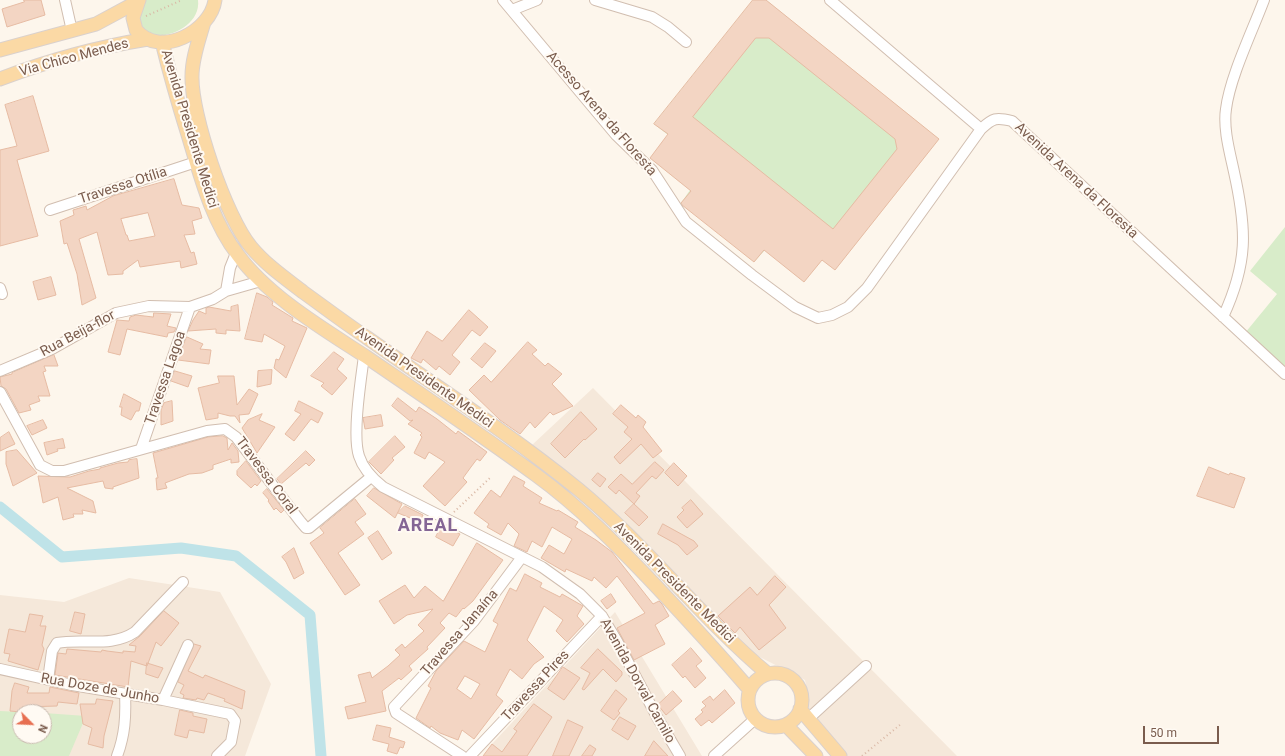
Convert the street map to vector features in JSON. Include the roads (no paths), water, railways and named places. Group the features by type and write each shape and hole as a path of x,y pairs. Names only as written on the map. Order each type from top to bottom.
{"main road":[{"path":"138,1 134,11 134,24 140,34 148,39 162,42 177,40 194,31 204,22 214,5 225,0"},
{"name":"Via Chico Mendes","path":"0,50 96,24 138,1"},
{"name":"Avenida Presidente Medici","path":"204,22 192,73 192,91 209,155 237,225 252,248 280,274 347,324 529,450 580,492 631,539 746,655 768,674"},
{"name":"Via Chico Mendes","path":"0,79 20,71 118,44 148,39"},
{"name":"Avenida Presidente Medici","path":"162,42 196,162 211,205 236,253 261,281 328,332 525,467 578,508 618,546 712,645 750,690"},
{"path":"804,714 795,718 786,725 770,727 755,719 748,705 750,690 757,679 768,674 777,673 792,679 801,692 804,714 840,756"},
{"path":"786,725 816,756"}],"street":[{"path":"66,0 72,31"},
{"name":"Acesso Arena da Floresta","path":"503,0 616,135 652,170 686,222 752,275 795,307 818,318 832,316 848,307 867,288 982,129"},
{"path":"512,10 537,0"},
{"path":"595,0 652,17 668,27 686,42"},
{"path":"830,0 982,129"},
{"path":"1223,317 1240,273 1243,258 1244,236 1242,207 1228,144 1226,110 1232,82 1264,0"},
{"name":"Avenida Arena da Floresta","path":"982,129 992,119 1001,118 1012,121 1285,374"},
{"name":"Travessa Otília","path":"50,210 196,162"},
{"path":"226,291 230,268 236,253"},
{"name":"Rua Beija-flor","path":"0,371 52,349 116,313 149,306 190,306 202,304 226,291 261,281"},
{"name":"Travessa Lagoa","path":"141,449 190,306"},
{"name":"Avenida Dorval Camilo","path":"364,356 356,441 359,456 371,477 383,487 522,557 558,577 580,594 602,616 680,756"},
{"path":"0,392 33,454 40,465 45,469 64,471 141,449"},
{"name":"Travessa Coral","path":"141,449 207,431 225,429 231,432 278,489 300,521 309,528 371,477"},
{"name":"Travessa Janaína","path":"462,756 396,713 394,707 474,621 522,557"},
{"path":"48,680 52,651 57,644 105,642 129,636 135,632 184,582"},
{"name":"Travessa Pires","path":"470,756 602,616"},
{"path":"163,700 188,645"},
{"path":"804,714 866,666"},
{"name":"Rua Doze de Junho","path":"0,670 226,713 234,717 235,726 231,742 217,756"},
{"path":"117,756 123,741 126,718 125,694"},
{"path":"714,756 755,719"}],"waterway":[{"path":"0,507 62,557 181,548 236,556 310,615 321,756"}],"district":[{"name":"AREAL","path":"428,526"}]}
